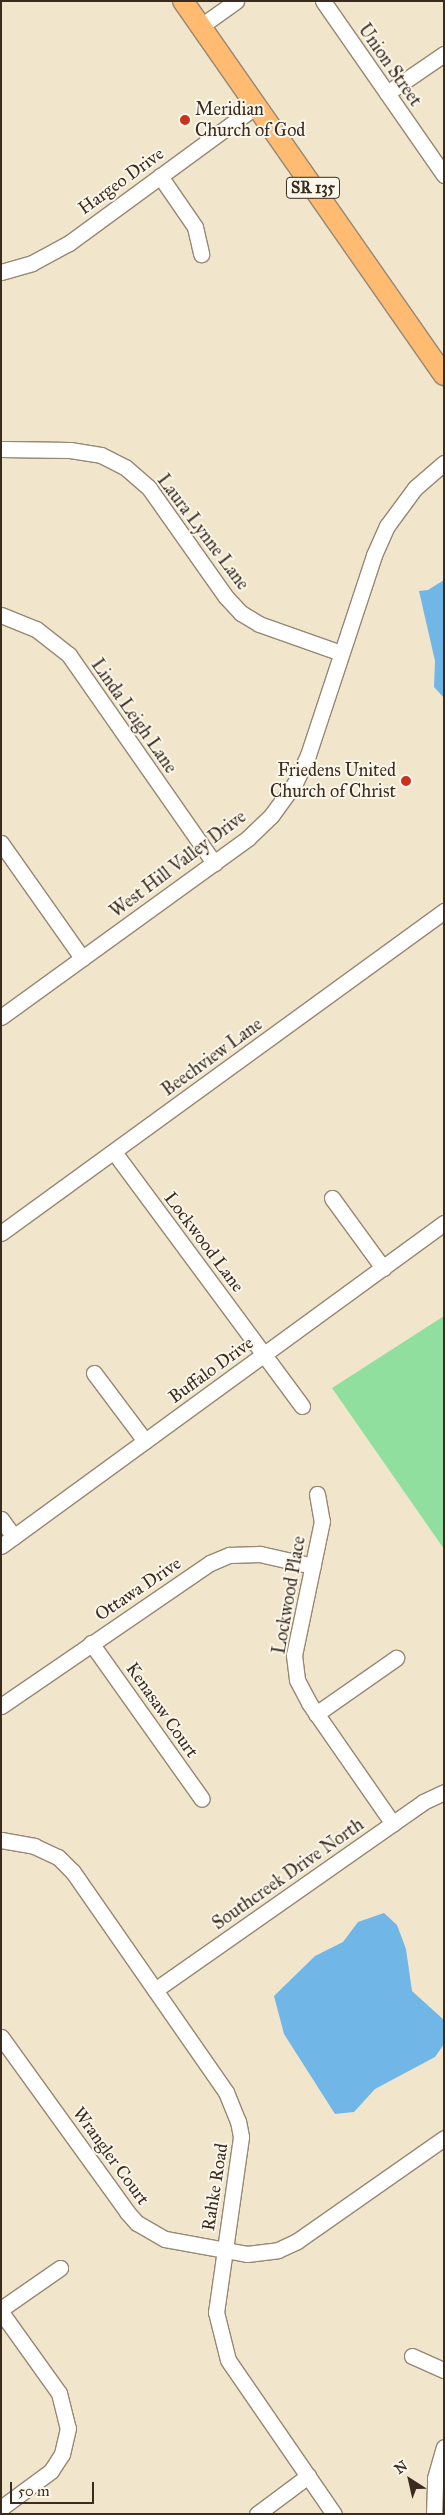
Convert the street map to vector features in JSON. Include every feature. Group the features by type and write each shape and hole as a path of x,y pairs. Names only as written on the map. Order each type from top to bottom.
{"main road":[{"name":"SR 135","path":"183,1 444,375"}],"street":[{"path":"201,26 236,1"},
{"name":"Union Street","path":"323,1 444,175"},
{"path":"387,93 444,54"},
{"name":"Hargeo Drive","path":"1,272 32,263 69,243 256,106"},
{"path":"160,176 194,228 201,254"},
{"name":"Laura Lynne Lane","path":"1,448 70,450 101,456 125,467 149,488 226,597 241,613 259,624 341,653"},
{"name":"West Hill Valley Drive","path":"1,1017 248,838 271,816 295,783 308,755 374,555 387,526 415,488 444,463"},
{"name":"Linda Leigh Lane","path":"1,615 36,629 69,656 214,863"},
{"path":"1,843 82,958"},
{"name":"Beechview Lane","path":"1,1234 444,912"},
{"name":"Lockwood Lane","path":"114,1152 302,1406"},
{"path":"332,1198 382,1268"},
{"name":"Buffalo Drive","path":"1,1546 444,1223"},
{"path":"94,1373 145,1442"},
{"name":"Lockwood Place","path":"317,1494 322,1521 294,1655 297,1680 316,1714 393,1824"},
{"path":"1,1519 14,1537"},
{"name":"Ottawa Drive","path":"1,1706 210,1563 229,1555 260,1554 313,1566"},
{"name":"Kenasaw Court","path":"92,1644 202,1799"},
{"path":"316,1714 396,1658"},
{"name":"Southcreek Drive North","path":"155,1990 393,1824 444,1792"},
{"name":"Rahke Road","path":"1,1840 34,1846 58,1857 73,1872 226,2092 238,2121 240,2158 224,2250 216,2312 228,2360 334,2514"},
{"name":"Wrangler Court","path":"1,2037 137,2223 165,2239 257,2254 278,2250 297,2241 444,2138"},
{"path":"1,2508 51,2472 66,2438 67,2418 61,2398 1,2311 60,2268"},
{"path":"412,2356 444,2370"},
{"path":"434,2514 435,2478 444,2447"},
{"path":"258,2514 308,2476"}],"green space":[{"path":"444,1316 444,1549 332,1388"}],"water":[{"path":"444,580 444,698 434,687 435,661 419,591 428,590"},
{"path":"384,1913 397,1925 406,1949 412,1991 444,2020 444,2044 435,2057 375,2089 354,2112 335,2114 284,2034 274,1996 315,1956 343,1942 358,1922"}],"place":[{"name":"Meridian Church of God","path":"185,120"},
{"name":"Friedens United Church of Christ","path":"406,781"}]}
